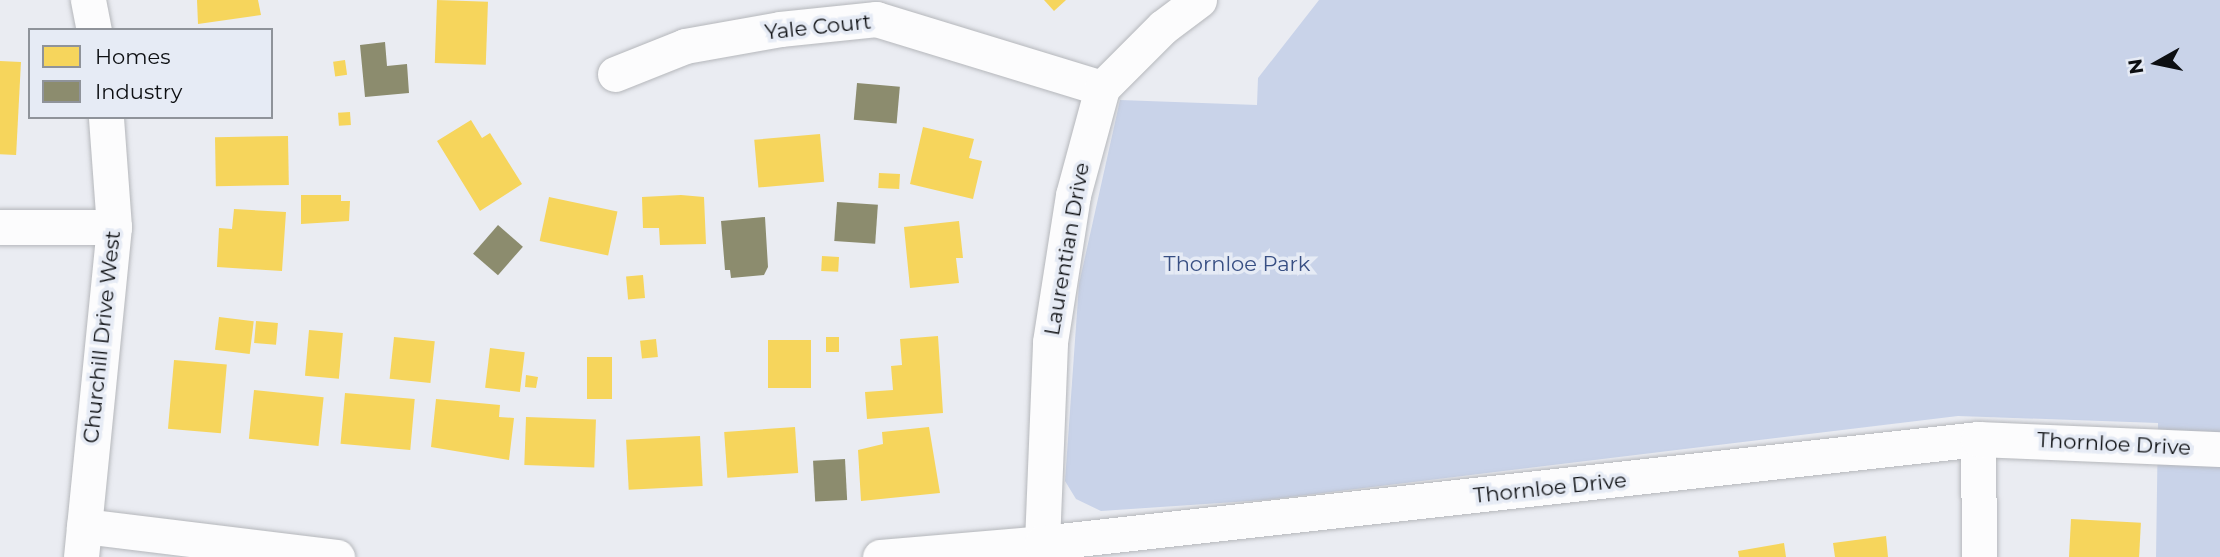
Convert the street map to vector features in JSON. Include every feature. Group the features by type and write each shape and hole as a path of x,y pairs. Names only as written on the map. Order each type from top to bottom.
{"street":[{"path":"88,0 94,28"},
{"name":"Laurentian Drive","path":"1042,543 1050,342 1073,195 1102,88 1163,27 1199,0"},
{"name":"Yale Court","path":"615,74 685,46 780,29 876,19 1102,88"},
{"name":"Churchill Drive West","path":"83,541 114,227 106,119"},
{"path":"0,227 114,227"},
{"path":"1978,439 1979,557"},
{"name":"Thornloe Drive","path":"880,557 1042,543 1978,439 2220,449"},
{"path":"83,541 337,557"}],"green space":[{"name":"Thornloe Park","path":"1319,0 2220,0 2220,557 2156,557 2158,423 1958,416 1265,500 1101,511 1076,499 1065,481 1079,284 1120,100 1257,105 1258,78"}],"building: Homes":[{"path":"197,0 258,0 261,15 198,24"},
{"path":"437,0 488,2 486,65 435,63"},
{"path":"1044,0 1066,0 1054,11"},
{"path":"345,60 347,75 335,77 333,62"},
{"path":"0,61 21,62 16,155 0,154"},
{"path":"350,112 351,125 339,126 338,113"},
{"path":"471,120 482,138 490,133 522,184 480,211 437,141"},
{"path":"923,127 974,139 969,158 982,161 973,199 910,184"},
{"path":"820,134 824,182 758,188 754,140"},
{"path":"288,136 289,185 216,186 215,137"},
{"path":"879,173 900,174 899,189 878,188"},
{"path":"301,195 341,195 341,201 350,201 349,221 301,224"},
{"path":"549,197 617,212 608,256 540,241"},
{"path":"642,197 704,197 706,244 660,245 659,228 643,228"},
{"path":"234,209 286,212 282,271 217,267 219,228 232,229"},
{"path":"959,221 963,258 956,258 959,283 910,288 904,227"},
{"path":"822,256 839,257 838,272 821,271"},
{"path":"643,275 645,298 628,299 626,276"},
{"path":"219,317 254,321 250,354 215,350"},
{"path":"256,321 278,323 276,345 254,343"},
{"path":"309,330 343,333 339,379 305,376"},
{"path":"938,336 943,413 867,419 865,392 893,390 891,366 902,365 900,339"},
{"path":"394,337 435,341 430,383 390,379"},
{"path":"826,337 839,337 839,352 826,352"},
{"path":"656,339 658,357 642,359 640,341"},
{"path":"768,340 811,340 811,388 768,388"},
{"path":"490,348 525,352 520,392 485,388"},
{"path":"587,357 612,357 612,399 587,399"},
{"path":"174,360 227,365 221,433 168,429"},
{"path":"526,375 538,377 536,388 525,387"},
{"path":"254,390 324,397 318,446 249,439"},
{"path":"345,393 415,399 410,450 341,444"},
{"path":"436,399 500,405 499,417 514,418 509,460 431,447"},
{"path":"526,417 596,419 594,467 524,465"},
{"path":"795,427 798,473 727,478 724,432"},
{"path":"929,427 940,493 861,501 858,450 883,444 882,432"},
{"path":"700,436 703,486 629,490 626,440"},
{"path":"2071,519 2141,523 2139,557 2069,557"},
{"path":"1886,536 1888,557 1835,557 1833,543"},
{"path":"1784,543 1786,557 1739,557 1738,551"}],"building: Industry":[{"path":"385,42 387,66 407,64 409,93 365,97 360,45"},
{"path":"857,83 900,87 897,124 854,120"},
{"path":"837,202 878,205 875,244 834,241"},
{"path":"765,217 768,267 764,275 731,278 730,270 725,270 721,221"},
{"path":"498,225 523,247 498,275 473,254"},
{"path":"845,459 847,500 815,502 813,461"}]}
